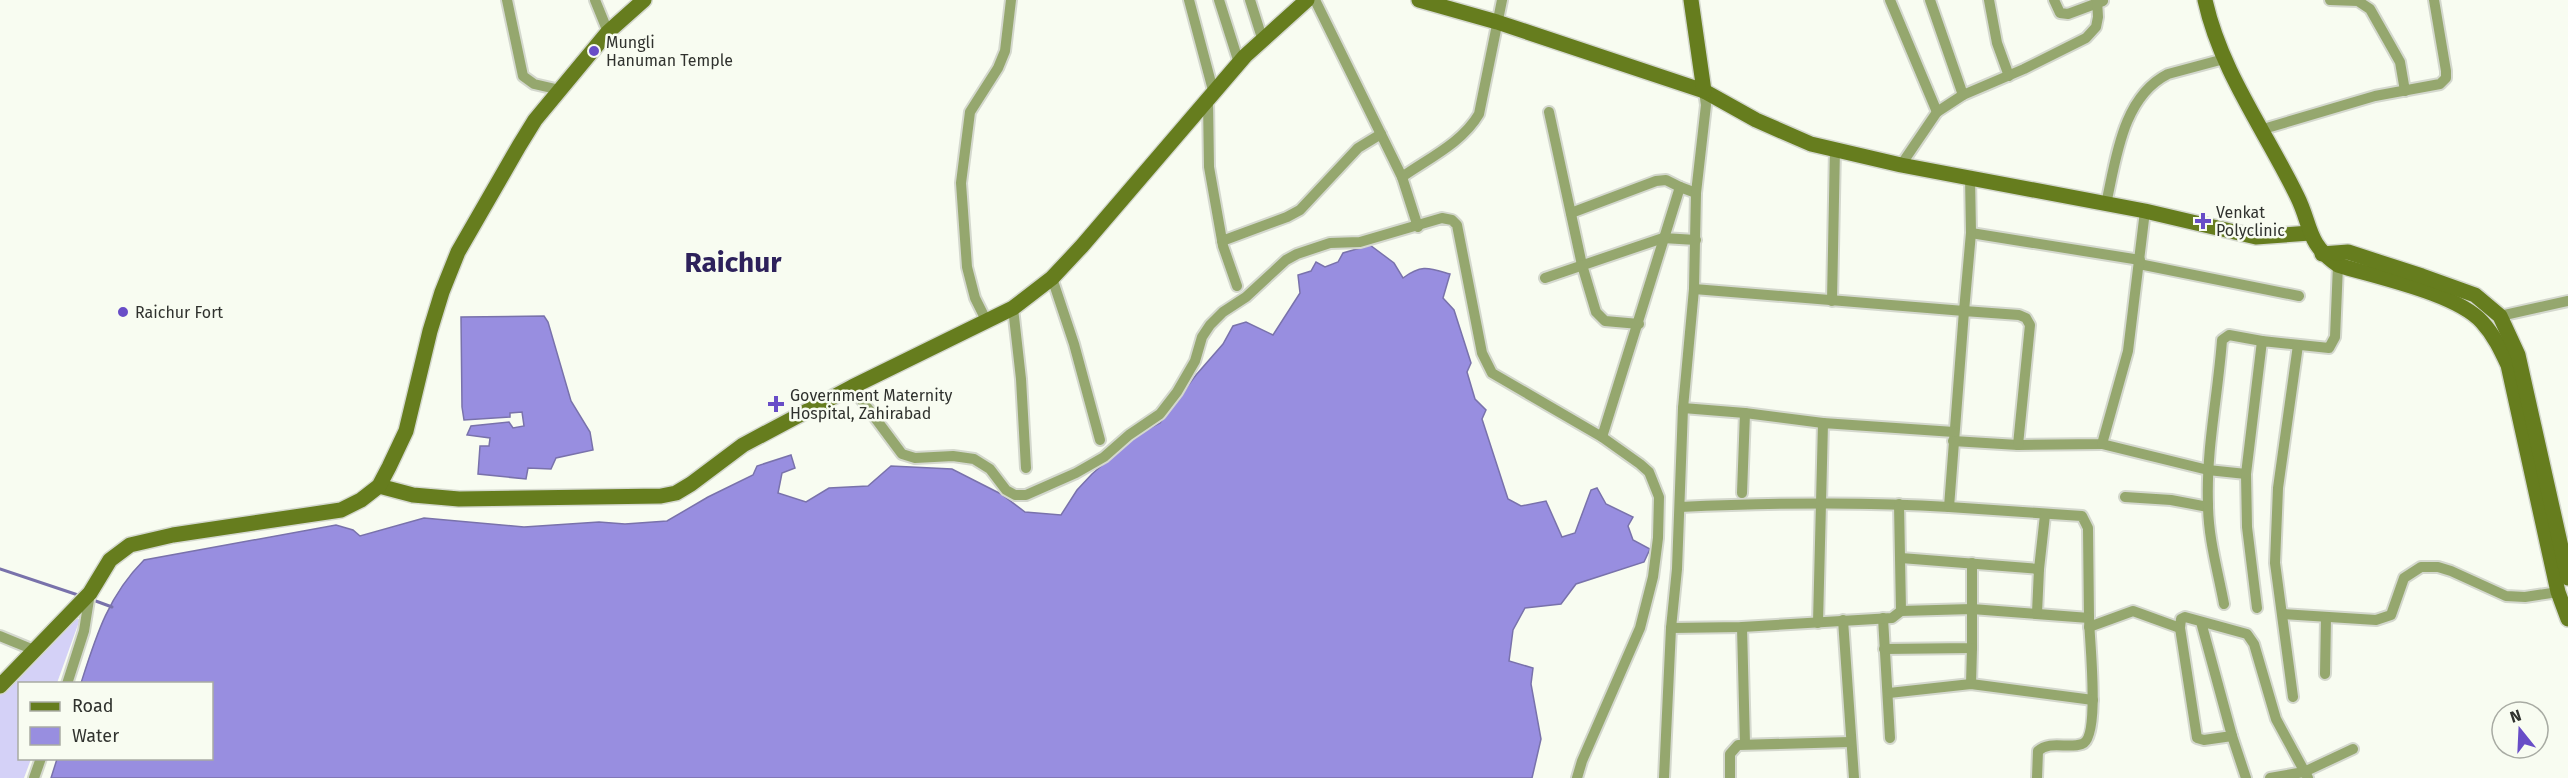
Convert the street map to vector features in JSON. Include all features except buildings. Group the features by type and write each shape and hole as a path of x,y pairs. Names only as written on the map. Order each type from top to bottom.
{"main road":[{"path":"379,486 413,495 459,499 661,496 676,493 743,445 852,387 1013,308 1052,278 1239,63 1307,0"},
{"path":"1419,0 1497,22 1704,91 1756,120 1811,144 1901,165 1970,176 2145,211 2256,237 2310,233"},
{"path":"1691,0 1704,91"},
{"path":"2205,0 2211,26 2224,59 2260,130 2298,197 2310,233 2322,254 2338,265 2462,305 2482,321 2499,344 2508,365 2558,592 2568,619"},
{"path":"0,686 91,590 110,560 130,545 173,535 341,510 361,500 379,486 406,431 430,331 458,252 530,129 608,32 637,3"},
{"path":"2322,254 2348,252 2422,276 2475,295 2500,316 2518,356 2568,578"}],"street":[{"path":"507,0 523,76 534,84 560,90"},
{"path":"595,0 608,32"},
{"path":"987,322 975,298 967,267 961,183 970,112 998,68 1005,51 1011,0"},
{"path":"1189,0 1211,97 1209,166 1222,241 1237,286"},
{"path":"1219,0 1239,63"},
{"path":"1250,0 1263,41"},
{"path":"1316,0 1402,177 1418,227"},
{"path":"1402,177 1470,129 1479,114 1502,0"},
{"path":"1890,0 1937,112"},
{"path":"1930,0 1963,95"},
{"path":"1989,0 1997,42 2009,76"},
{"path":"1901,165 1937,112 1963,95 2009,76 2086,38 2096,27 2099,1 2068,14 2060,13 2054,0"},
{"path":"2330,0 2358,1 2365,3 2370,9 2400,62 2405,91"},
{"path":"2260,130 2375,96 2440,84 2446,78 2434,0"},
{"path":"2106,204 2120,142 2129,117 2142,96 2168,74 2224,59"},
{"path":"1664,778 1671,628 1680,507 1683,408 1694,289 1696,193 1706,105 1704,91"},
{"path":"1549,112 1582,265 1596,312 1605,321 1639,324"},
{"path":"1222,241 1300,210 1358,148 1381,134"},
{"path":"1832,301 1835,148"},
{"path":"1949,507 1971,234 1970,176"},
{"path":"1571,213 1666,180 1696,193"},
{"path":"1602,437 1680,187"},
{"path":"2102,444 2128,351 2145,211"},
{"path":"852,387 902,454 915,458 953,456 974,459 990,469 1006,490 1015,495 1026,495 1076,473 1104,457 1129,435 1160,414 1196,361 1202,337 1210,324 1223,312 1246,297 1286,260 1330,243 1360,242 1443,218 1452,220 1457,225 1482,353 1492,373 1501,381 1602,437 1640,464 1656,484 1659,496 1658,538 1653,577 1640,628 1576,778"},
{"path":"1971,234 2140,262 2299,296"},
{"path":"1545,278 1663,238 1696,240"},
{"path":"2224,604 2208,507 2208,470 2209,446 2218,397 2224,337 2232,335 2324,349 2333,344 2338,265"},
{"path":"1052,278 1074,344 1100,440"},
{"path":"1694,289 2019,315 2026,318 2030,325 2018,445"},
{"path":"2500,316 2568,301"},
{"path":"1013,308 1021,379 1026,468"},
{"path":"2257,608 2247,527 2246,474 2262,341"},
{"path":"2293,697 2276,562 2278,488 2298,345"},
{"path":"1683,408 1954,436 2018,445 2102,444 2208,470 2246,474"},
{"path":"1742,493 1745,413"},
{"path":"1818,623 1823,423"},
{"path":"2125,497 2171,500 2208,507"},
{"path":"1680,507 1820,503 1899,504 2082,516 2086,521 2093,700 2091,735 2088,741 2082,744 2043,746 2038,751 2037,778"},
{"path":"1899,504 1901,611"},
{"path":"2037,613 2045,515"},
{"path":"1901,558 2039,569"},
{"path":"1971,684 1972,563"},
{"path":"2283,614 2376,620 2386,618 2391,615 2404,578 2421,567 2438,567 2451,571 2506,596 2525,597 2558,592"},
{"path":"68,682 84,631 91,590"},
{"path":"1671,628 1818,623 1892,618 1901,611 1972,609 2037,613 2089,622 2133,611 2180,628"},
{"path":"2232,736 2204,740 2197,738 2180,628 2181,619 2185,617 2247,634 2254,644 2276,719 2306,775"},
{"path":"2325,674 2326,617"},
{"path":"1883,618 1890,738"},
{"path":"1844,620 1854,778"},
{"path":"2201,622 2232,736 2246,778"},
{"path":"1742,627 1745,744"},
{"path":"0,636 34,650"},
{"path":"1884,649 1972,648"},
{"path":"1889,693 1971,684 2093,700"},
{"path":"1730,778 1730,754 1734,747 1745,744 1850,742"},
{"path":"2270,778 2306,775 2353,749"},
{"path":"34,778 41,760"}],"shaded area":[{"path":"69,619 80,619 57,682 18,682 18,760 31,760 24,778 0,778 0,695"}],"water":[{"path":"1370,245 1394,263 1403,278 1421,269 1450,274 1443,298 1454,310 1471,363 1467,372 1475,399 1486,410 1482,419 1508,499 1521,506 1546,501 1562,537 1575,533 1591,490 1597,488 1606,504 1633,517 1628,526 1633,540 1650,549 1644,562 1576,584 1561,604 1525,608 1513,630 1509,661 1533,668 1531,684 1541,739 1532,778 51,778 57,760 213,760 213,682 81,682 98,633 112,602 144,560 336,525 353,530 360,536 424,518 524,527 599,522 625,524 667,521 708,497 753,475 757,466 791,455 795,468 782,473 778,493 806,502 829,488 868,486 891,466 952,469 1001,494 1025,512 1061,515 1077,490 1092,474 1138,434 1160,423 1223,344 1233,326 1246,322 1273,335 1300,293 1298,275 1311,271 1316,262 1325,267 1338,262 1343,253"},
{"path":"544,316 548,322 571,401 590,432 593,450 556,458 551,469 528,468 526,479 478,474 480,446 489,446 490,438 467,435 471,426 509,422 513,428 524,426 522,412 510,413 510,417 464,420 461,317"}],"waterway":[{"path":"0,569 81,596"},
{"path":"93,600 112,607"}],"place":[{"name":"Mungli Hanuman Temple","path":"594,51"},
{"name":"Venkat Polyclinic","path":"2203,221"},
{"name":"Raichur Fort","path":"123,312"},
{"name":"Government Maternity Hospital, Zahirabad","path":"776,404"}],"district":[{"name":"Raichur","path":"733,262"}]}
